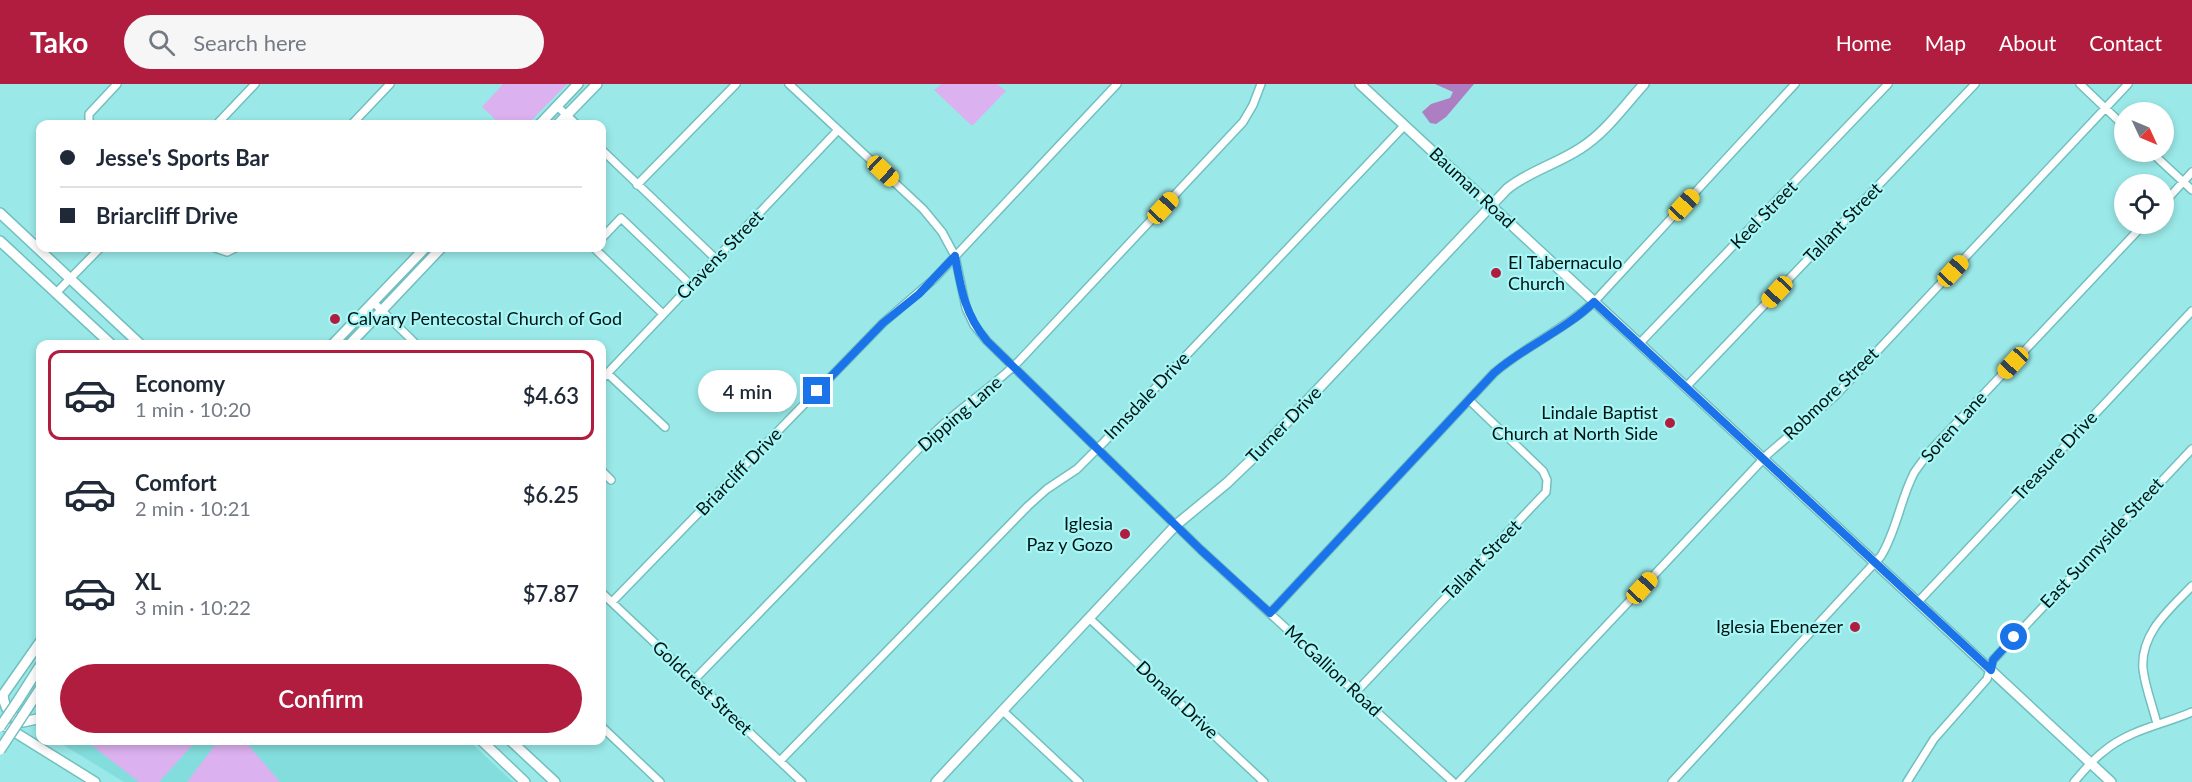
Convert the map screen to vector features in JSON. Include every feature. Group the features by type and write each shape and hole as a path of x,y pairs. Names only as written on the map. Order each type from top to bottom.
{"street":[{"path":"89,120 94,108 117,84"},
{"path":"221,120 255,84"},
{"path":"356,120 390,84"},
{"path":"544,120 578,84"},
{"path":"562,120 597,84"},
{"path":"637,184 735,84"},
{"name":"McGallion Road","path":"789,84 924,209 942,232 955,256 963,298 974,325 987,341 1176,525 1453,782"},
{"name":"Briarcliff Drive","path":"612,602 883,323 919,294 1117,84"},
{"name":"Dipping Lane","path":"694,680 935,432 1013,367 1243,122 1262,84"},
{"name":"Bauman Road","path":"1360,84 2111,782"},
{"name":"Turner Drive","path":"936,782 1176,525 1252,459 1490,206 1520,179 1582,147 1601,131 1644,84"},
{"path":"1270,613 1494,373 1507,361 1567,324 1594,302 1795,84"},
{"name":"Keel Street","path":"1639,344 1888,84"},
{"name":"Tallant Street","path":"1686,387 1975,84"},
{"path":"2080,84 2114,116"},
{"name":"Robmore Street","path":"1459,782 1764,459 1835,396 2128,84"},
{"path":"557,106 572,120"},
{"name":"Innsdale Drive","path":"780,761 1028,506 1047,489 1077,469 1404,126"},
{"name":"Cravens Street","path":"606,375 838,130"},
{"path":"606,154 716,259"},
{"path":"2162,162 2192,190"},
{"path":"2174,192 2192,172"},
{"path":"0,213 36,246"},
{"path":"606,233 621,218 691,285"},
{"name":"Soren Lane","path":"1672,782 1875,562 1888,544 1907,488 1916,470 1931,450 2135,234"},
{"path":"0,241 107,340"},
{"path":"42,252 136,340"},
{"path":"56,293 96,252"},
{"path":"337,340 420,252"},
{"path":"354,340 437,252"},
{"path":"598,252 663,314"},
{"path":"373,302 412,340"},
{"name":"Treasure Drive","path":"1918,602 2192,311"},
{"path":"608,373 665,427"},
{"name":"Tallant Street","path":"1356,692 1545,492 1547,480 1543,471 1469,400"},
{"name":"East Sunnyside Street","path":"1907,782 1934,739 1987,679 1993,660 2192,449"},
{"path":"606,475 611,480"},
{"path":"2157,724 2143,669 2144,652 2148,638 2157,623 2192,586"},
{"name":"Goldcrest Street","path":"606,597 802,782"},
{"name":"Donald Drive","path":"1089,618 1264,782"},
{"path":"36,648 1,697 8,712 16,719 23,722 36,717"},
{"path":"36,672 0,725 95,782"},
{"path":"0,750 36,695"},
{"path":"1003,711 1079,782"},
{"path":"2074,782 2103,751 2114,744 2132,734 2192,712"},
{"path":"24,738 36,720"},
{"path":"606,731 660,782"},
{"path":"486,745 525,782"},
{"path":"515,745 550,780"}],"shaded area":[{"path":"503,84 567,84 532,120 496,120 482,107"},
{"path":"942,84 997,84 1006,91 971,125 934,90"},
{"path":"1435,84 1474,84 1446,117 1436,124 1430,123 1422,112 1431,104 1450,98 1453,92"},
{"path":"64,745 473,745 513,782 124,782"},
{"path":"91,745 192,745 159,782 139,782"},
{"path":"215,745 248,745 280,782 187,782"}],"place":[{"name":"El Tabernaculo Church","path":"1496,273"},
{"name":"Calvary Pentecostal Church of God","path":"335,319"},
{"name":"Lindale Baptist Church at North Side","path":"1670,423"},
{"name":"Iglesia Paz y Gozo","path":"1125,534"},
{"name":"Iglesia Ebenezer","path":"1855,627"}],"route":[{"path":"817,391 883,323 919,294 955,256 966,308 974,325 987,341 1201,550 1270,613 1494,373 1523,350 1567,324 1594,302 1991,670 1993,660 2014,637"}]}
